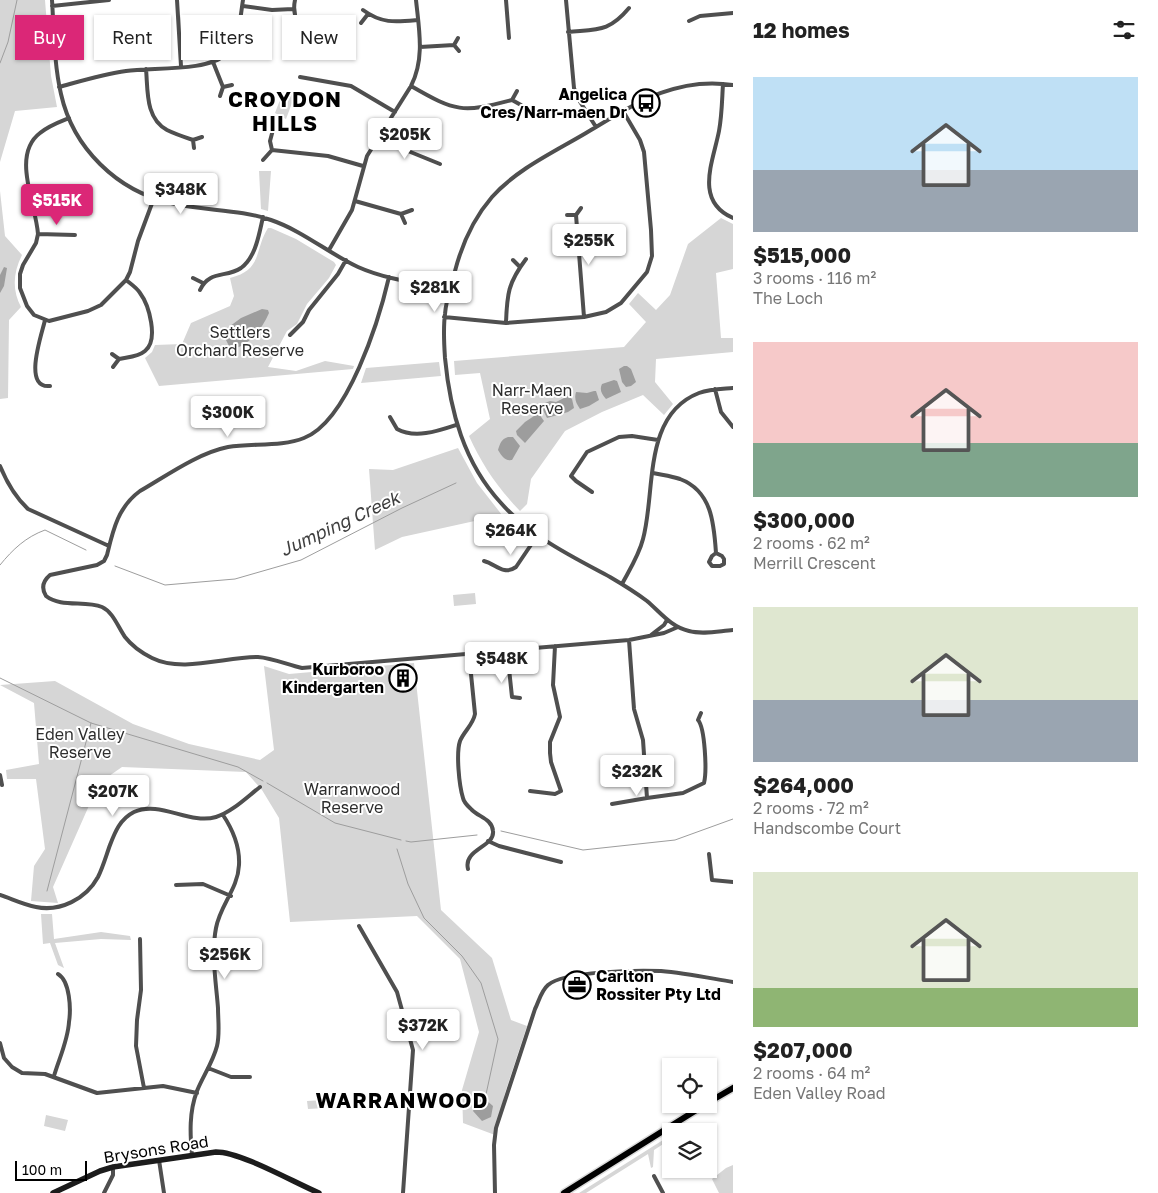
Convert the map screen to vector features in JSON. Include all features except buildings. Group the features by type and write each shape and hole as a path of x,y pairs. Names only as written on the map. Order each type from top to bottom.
{"main road":[{"path":"717,1097 732,1087"},
{"path":"564,1193 691,1113"}],"street":[{"path":"52,0 59,87 68,118 83,145 101,166 124,184 154,198 180,205 263,217 294,230 367,270 389,277 450,289"},
{"path":"52,6 109,0"},
{"path":"177,0 181,66"},
{"path":"59,87 124,71 213,62 225,54 232,46 238,30 244,0"},
{"path":"295,0 293,9 295,15"},
{"path":"329,250 352,210 367,156 411,86 418,69 420,47 416,0"},
{"path":"506,0 509,38"},
{"path":"566,0 574,88 577,97 596,127"},
{"path":"242,6 272,10 293,9"},
{"path":"568,32 600,29 610,26 629,8"},
{"path":"363,10 378,19 388,22 418,20"},
{"path":"689,21 700,16 733,13"},
{"path":"361,23 368,14"},
{"path":"454,45 458,38"},
{"path":"420,47 454,45"},
{"path":"454,45 458,51"},
{"path":"213,62 223,87 220,96"},
{"path":"146,69 149,106 153,117 167,130 193,140 202,137"},
{"path":"300,77 351,86 395,112"},
{"path":"723,84 720,122 710,170 709,188 716,204 723,212 733,218"},
{"path":"733,85 693,85 671,89 645,98 520,173 492,197 476,218 466,238 450,289 444,317 448,384 456,425 472,462 490,489 517,520 537,536 622,584 647,601 667,620 678,627 699,632 733,630"},
{"path":"223,87 232,86"},
{"path":"411,86 442,104 460,108 480,108 512,100 521,105"},
{"path":"512,100 517,91"},
{"path":"444,317 506,323 584,317 606,312 621,304 647,272 652,256 644,152 640,140 623,111"},
{"path":"68,118 40,133 33,140 27,154 26,170 38,234 36,243 23,265 20,284 21,294 26,306 34,316 45,320 56,320 96,307 126,280 154,198"},
{"path":"272,122 274,126 270,141 272,150"},
{"path":"380,135 408,151 440,164"},
{"path":"193,140 194,148"},
{"path":"272,150 328,156 363,166"},
{"path":"263,160 272,150"},
{"path":"355,201 401,214 412,210"},
{"path":"581,208 576,215 584,317"},
{"path":"401,214 405,223"},
{"path":"567,216 576,215"},
{"path":"200,290 203,283 214,276 240,268 248,261 253,253 263,217"},
{"path":"38,234 75,236"},
{"path":"506,323 508,290 526,259"},
{"path":"290,334 303,322 309,310 338,274 346,260"},
{"path":"513,260 520,267"},
{"path":"389,277 382,308 359,368 334,411 322,426 309,436 296,441 220,449 204,455 140,491 121,510 106,558 97,565 57,572 48,576 43,585 46,596 57,601 104,608 111,614 126,638 149,657 162,662 185,664 260,657 302,668 629,640 648,637 678,627"},
{"path":"193,278 203,283"},
{"path":"113,367 119,359 140,354 149,347 152,339 150,318 146,304 140,292 126,280"},
{"path":"45,320 35,370 40,384 50,386"},
{"path":"112,354 119,359"},
{"path":"622,584 644,538 658,440 663,427 672,412 689,399 715,390 733,388"},
{"path":"715,390 721,412 733,426"},
{"path":"390,417 393,424 403,432 432,432 456,425"},
{"path":"592,492 571,476 586,452 619,437 632,436 658,440"},
{"path":"0,466 8,484 28,509 110,546"},
{"path":"653,474 686,481 704,496 714,522 716,553"},
{"path":"484,562 505,571 511,571 516,567 537,536"},
{"path":"648,637 664,625 667,620"},
{"path":"629,640 634,709 643,740 647,798"},
{"path":"530,791 554,794 560,791 550,753 550,742 560,718 554,685 555,646"},
{"path":"507,650 512,697 520,698"},
{"path":"468,869 466,863 469,857 488,841 494,833 488,822 467,805 463,799 461,789 458,751 461,739 474,721 475,714 469,654"},
{"path":"612,804 683,792 704,782 706,776 702,724 698,720 701,712"},
{"path":"0,776 2,785"},
{"path":"0,895 36,907 60,907 75,900 91,887 97,879 115,832 127,816 139,810 152,808 206,819 223,815 260,787"},
{"path":"192,1155 191,1120 196,1093 217,1046 219,1030 214,952 216,930 219,915 231,896 238,877 239,851 232,830 223,815"},
{"path":"488,841 499,846 561,862"},
{"path":"709,854 712,880 733,882"},
{"path":"176,886 203,884 231,896"},
{"path":"359,926 397,992 414,1050 403,1193"},
{"path":"140,939 141,990 136,1046 144,1088"},
{"path":"495,1193 494,1146 496,1128 542,991 549,984 561,978 585,973 660,971 733,982"},
{"path":"54,1076 69,1022 67,986 63,977 58,974"},
{"path":"0,1043 4,1058 12,1067 22,1073 54,1076 97,1094 163,1086 196,1093"},
{"path":"208,1068 231,1077 250,1077"},
{"name":"Brysons Road","path":"53,1193 113,1167 216,1152 225,1153 253,1163 319,1193"},
{"path":"159,1160 164,1193"},
{"path":"104,1193 113,1175 113,1167"},
{"path":"654,1176 663,1193"}],"green space":[{"path":"0,0 45,0 46,15 15,15 15,60 50,60 57,107 15,111 0,162"},
{"path":"283,92 295,95 286,119 275,113"},
{"path":"259,171 271,171 268,211 261,209"},
{"path":"0,191 5,236 22,255 15,275 16,294 21,307 9,320 8,398 0,399"},
{"name":"Narr-Maen Reserve","path":"721,218 733,224 733,269 716,273 721,338 733,338 733,352 656,359 655,382 673,404 664,415 643,395 602,412 565,431 531,479 527,504 520,511 491,476 469,436 490,419 480,373 455,375 454,361 624,347 646,322 629,304 638,293 656,310 670,295 688,244"},
{"name":"Settlers Orchard Reserve","path":"268,228 296,239 336,265 329,278 307,304 297,324 287,331 268,367 296,371 325,361 354,366 353,369 159,386 145,358 152,352 155,345 182,344 191,323 230,306 234,296 230,278 248,270 253,264"},
{"path":"439,362 441,376 361,383 366,368"},
{"name":"Narr-Maen Reserve","path":"458,448 477,483 502,515 402,537 375,550 369,469 393,470"},
{"path":"475,593 476,604 454,606 453,595"},
{"name":"Warranwood Reserve","path":"414,663 441,910 492,958 511,1020 527,1026 505,1093 495,1135 463,1123 462,1090 479,1032 460,959 417,916 290,922 279,818 262,790 246,772 122,767 99,783 53,887 58,903 31,901 34,866 45,849 36,779 7,779 6,770 39,764 34,703 0,685 55,681 133,724 189,744 260,760 274,750 264,666 289,674"},
{"path":"41,914 52,914 54,939 101,932 130,936 131,940 101,939 55,943 64,968 58,965 50,943 43,944"},
{"path":"324,1100 325,1108 308,1109 307,1101"},
{"path":"46,1115 68,1120 65,1131 44,1126"},
{"path":"662,1141 662,1145 654,1150 653,1167 651,1168 648,1154 586,1193 579,1193"},
{"path":"733,1165 733,1193 719,1193 712,1179 717,1178 717,1175"}],"shaded area":[{"path":"4,267 7,268 4,286 0,293 0,275"},
{"path":"262,309 268,310 269,313 255,336 239,347 233,349 229,346 222,332 241,318"},
{"path":"624,366 631,369 636,382 631,386 626,387 622,382 619,369"},
{"path":"614,380 617,381 621,392 606,399 601,392 602,384"},
{"path":"596,391 599,400 580,409 575,397 576,392 587,393"},
{"path":"568,396 572,399 574,408 568,412 547,418 542,408 545,403 550,401 556,402"},
{"path":"537,414 544,421 525,443 517,435 516,431"},
{"path":"513,437 520,446 512,460 505,459 498,450 502,440"},
{"path":"485,1099 493,1106 491,1117 482,1121 473,1111 478,1100"}],"waterway":[{"path":"0,63 8,42 17,0"},
{"name":"Jumping Creek","path":"115,566 165,585 235,579 301,560 402,508 456,483"},
{"name":"Jumping Creek","path":"0,565 20,544 45,530 86,550"},
{"name":"Jumping Creek","path":"0,678 91,723 238,767 263,781"},
{"name":"Jumping Creek","path":"47,891 91,723"},
{"name":"Jumping Creek","path":"267,783 335,823 401,840"},
{"name":"Jumping Creek","path":"501,831 583,850 675,840 733,819"},
{"name":"Jumping Creek","path":"406,841 477,835"},
{"path":"397,849 408,884 424,918 462,956 481,983 498,1039 485,1099"}],"place":[{"name":"Angelica Cres/Narr-maen Dr","path":"646,103"},
{"name":"Kurboroo Kindergarten","path":"403,678"},
{"name":"Carlton Rossiter Pty Ltd","path":"577,985"}],"district":[{"name":"CROYDON HILLS","path":"285,112"},
{"name":"WARRANWOOD","path":"402,1101"}],"park label":[{"name":"Eden Valley Reserve","path":"80,743"}]}
